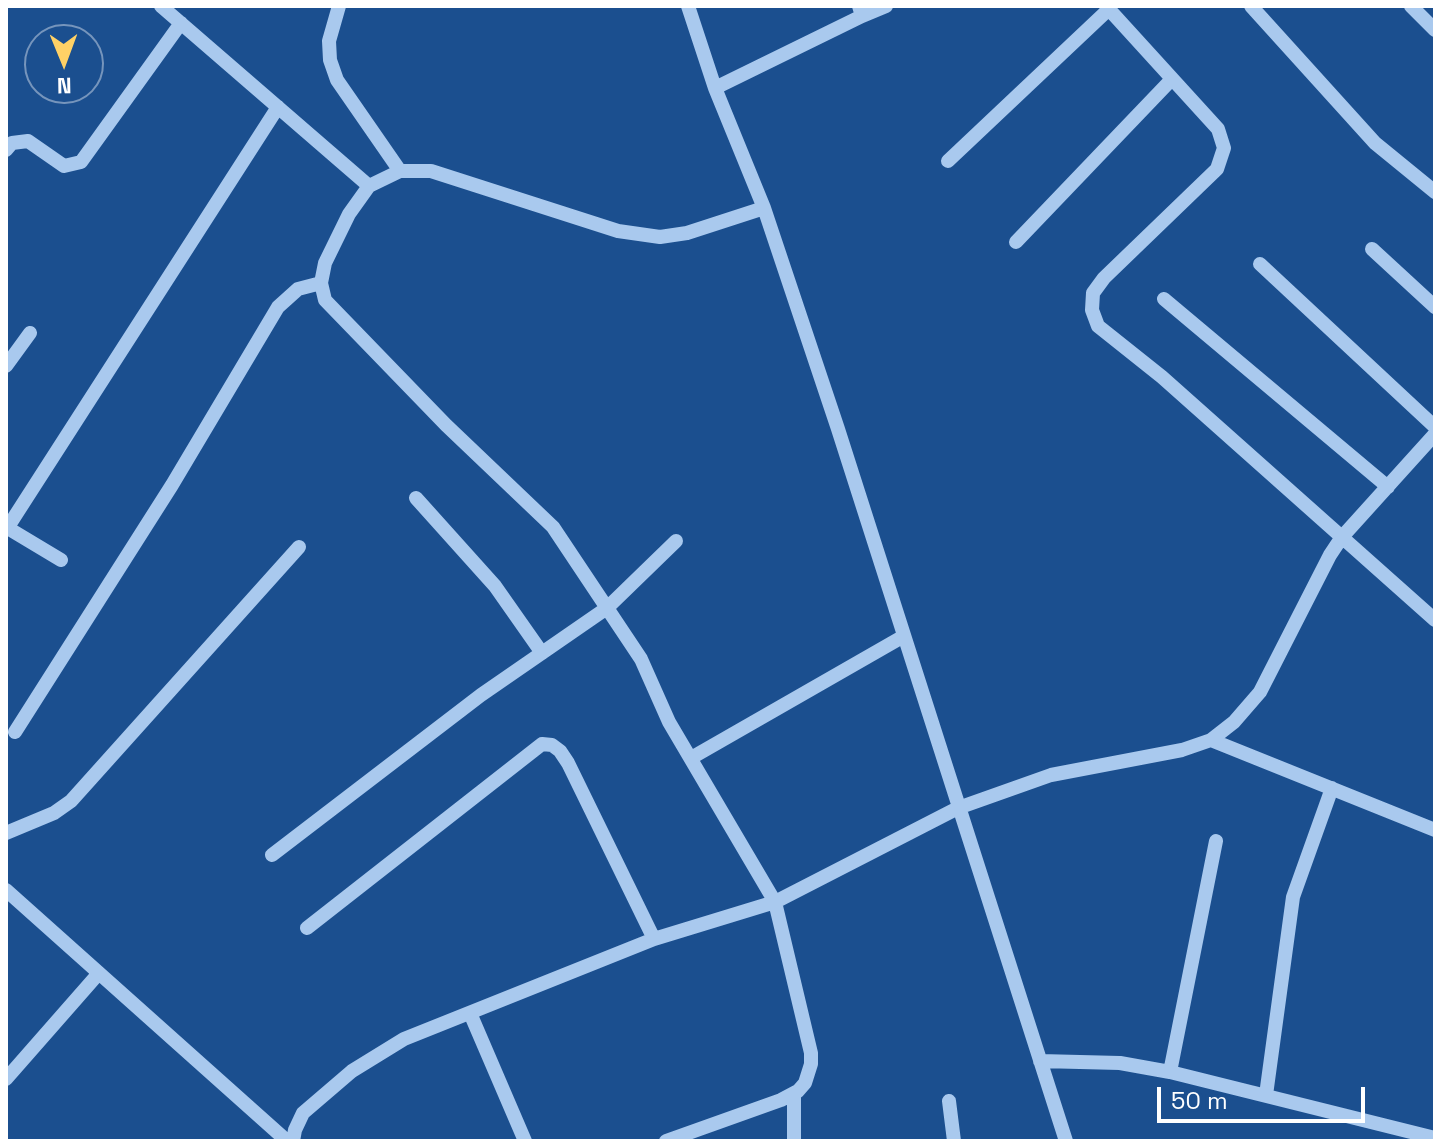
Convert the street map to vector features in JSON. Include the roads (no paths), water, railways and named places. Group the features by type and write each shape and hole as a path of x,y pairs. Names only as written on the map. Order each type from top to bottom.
{"street":[{"path":"339,6 329,41 330,60 337,80 400,171"},
{"path":"688,6 715,88 764,208 1066,1141"},
{"path":"715,88 860,11 886,6"},
{"path":"1251,6 1375,143 1435,192"},
{"path":"1411,6 1435,30"},
{"path":"168,8 181,23 369,186"},
{"path":"948,161 1107,8 1218,129 1224,148 1217,169 1104,278 1093,293 1092,310 1098,326 1162,377 1435,620"},
{"path":"6,150 12,143 28,141 64,166 81,162 181,23"},
{"path":"1016,242 1172,79"},
{"path":"61,560 6,528 278,107"},
{"path":"666,1141 794,1094 805,1083 811,1053 775,902 669,722 641,659 553,527 446,425 325,300 321,283 325,263 349,214 369,186 400,171 431,171 618,231 660,237 687,233 764,208"},
{"path":"1372,249 1435,307"},
{"path":"1260,264 1435,427"},
{"path":"15,732 172,485 278,307 298,289 321,283"},
{"path":"1164,299 1388,487"},
{"path":"6,366 30,333"},
{"path":"293,1141 303,1113 352,1071 404,1039 654,939 775,902 958,808 1051,775 1146,758 1211,740 1234,722 1260,692 1342,537 1435,434"},
{"path":"416,498 495,586 542,653"},
{"path":"272,855 481,695 607,608 676,541"},
{"path":"6,833 54,813 71,801 299,547"},
{"path":"691,758 904,636"},
{"path":"1211,740 1435,830"},
{"path":"307,928 542,744 552,745 568,763 654,939"},
{"path":"1266,1095 1293,897 1332,788"},
{"path":"1170,1072 1216,841"},
{"path":"6,890 287,1141"},
{"path":"6,1079 99,973"},
{"path":"470,1013 525,1141"},
{"path":"1040,1061 1120,1063 1170,1072 1266,1095 1402,1135 1435,1138"},
{"path":"794,1094 794,1141"},
{"path":"949,1101 954,1141"}]}
